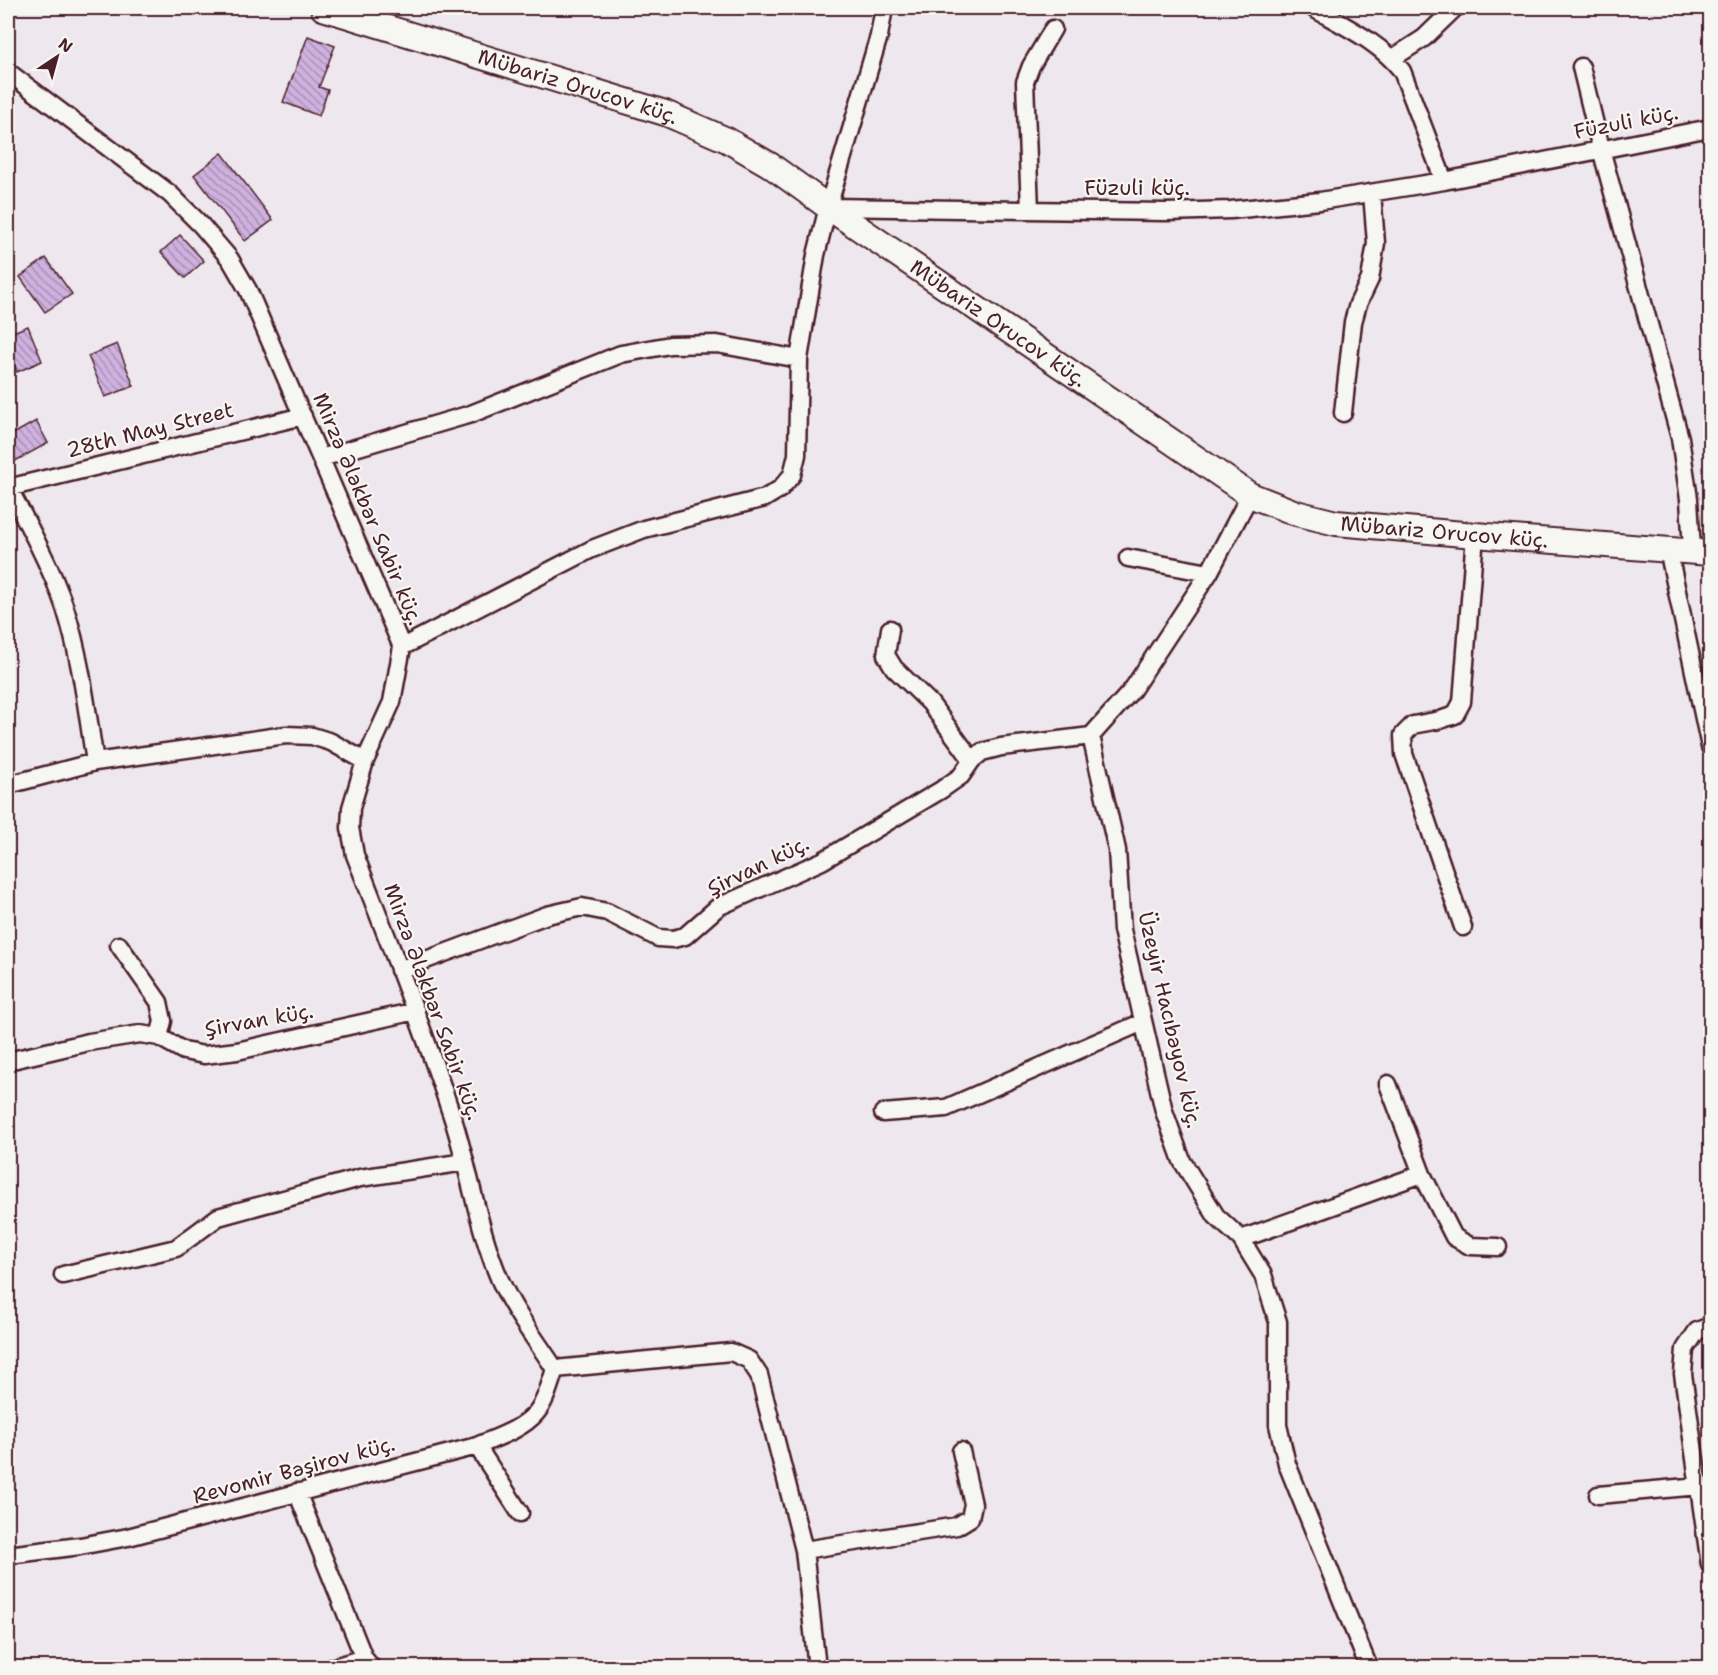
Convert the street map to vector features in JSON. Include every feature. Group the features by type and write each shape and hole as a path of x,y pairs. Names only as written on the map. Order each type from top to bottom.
{"street":[{"name":"Mübariz Orucov küç.","path":"323,8 665,113 727,140 770,165 1250,495 1296,513 1336,523 1690,551"},
{"path":"402,647 592,549 644,529 765,498 780,489 792,475 797,455 799,360 816,255 879,36 884,8"},
{"path":"1313,8 1393,58 1402,71 1444,181"},
{"path":"1393,58 1424,38 1455,8"},
{"path":"1030,210 1025,82 1031,66 1053,29"},
{"path":"1581,67 1601,149 1680,438 1689,500 1690,551 1710,747"},
{"name":"Mirzə Ələkbər Sabir küç.","path":"8,72 170,194 230,259 248,290 402,647 392,702 366,761 351,808 350,828 355,855 416,1011 454,1121 483,1232 501,1281 521,1318 555,1369"},
{"name":"Füzuli küç.","path":"828,207 1166,212 1231,210 1320,201 1444,181 1710,128"},
{"path":"1343,413 1353,322 1358,304 1370,279 1376,243 1372,192"},
{"path":"321,458 471,414 621,354 670,345 717,344 799,360"},
{"name":"28th May Street","path":"8,488 303,416"},
{"path":"8,488 54,578 66,610 78,660 95,762"},
{"path":"1091,736 1132,690 1209,573 1250,495"},
{"path":"1463,927 1404,754 1403,735 1413,725 1440,720 1455,714 1462,702 1475,535"},
{"path":"1128,558 1209,573"},
{"path":"890,628 886,655 894,668 930,704 972,760"},
{"path":"8,785 95,762 285,735 312,736 331,742 366,761"},
{"name":"Şirvan küç.","path":"399,970 547,915 582,907 607,912 658,938 674,939 685,936 718,907 822,861 941,790 961,776 972,760 982,752 1001,747 1091,736"},
{"name":"Üzeyir Hacıbəyov küç.","path":"1091,736 1117,850 1122,930 1164,1111 1182,1161 1216,1216 1241,1239 1263,1275 1278,1323 1278,1425 1287,1464 1369,1668"},
{"path":"119,945 159,1002 163,1021 159,1037"},
{"name":"Şirvan küç.","path":"8,1061 89,1042 140,1034 159,1037 184,1051 204,1055 237,1051 416,1011"},
{"path":"883,1113 946,1108 1143,1022"},
{"path":"1388,1084 1422,1174 1454,1237 1470,1246 1498,1246"},
{"path":"63,1275 176,1248 218,1217 360,1178 465,1162"},
{"path":"1241,1239 1422,1174"},
{"path":"1710,1326 1697,1331 1685,1349 1683,1374 1710,1565"},
{"path":"555,1369 731,1352 749,1360 759,1375 804,1550 817,1668"},
{"name":"Revomir Bəşirov küç.","path":"8,1555 128,1537 477,1446 515,1429 536,1413 547,1395 555,1369"},
{"path":"477,1446 520,1513"},
{"path":"804,1550 957,1526 970,1518 973,1504 961,1451"},
{"path":"1598,1495 1699,1486"},
{"path":"297,1492 368,1663 331,1668"}],"shaded area":[{"path":"1710,1347 1710,1451 1700,1375 1707,1350"}],"building":[{"path":"308,36 335,46 319,87 328,90 319,116 283,102"},
{"path":"222,153 273,220 245,241 194,175"},
{"path":"180,235 204,261 185,278 161,252"},
{"path":"46,258 72,294 45,312 20,277"},
{"path":"28,326 42,361 17,372 8,349 8,334"},
{"path":"117,344 134,386 105,397 88,356"},
{"path":"36,421 48,443 8,465 8,437"}]}
